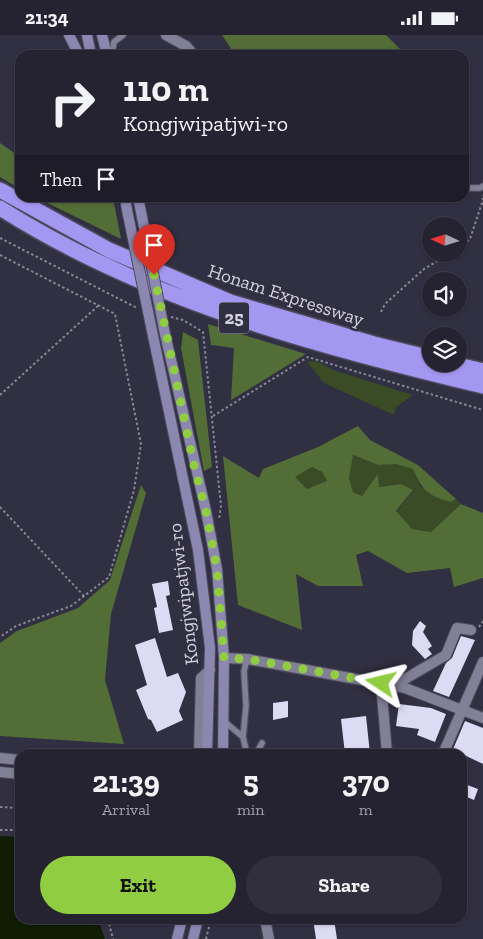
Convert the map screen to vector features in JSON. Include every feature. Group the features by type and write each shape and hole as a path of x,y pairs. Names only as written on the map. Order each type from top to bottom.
{"highway":[{"name":"Honam Expressway","path":"0,190 15,198"},
{"name":"Honam Expressway","path":"22,202 109,250 230,302 374,344 422,356"},
{"name":"Honam Expressway","path":"0,208 84,257 225,315 371,359 483,386"},
{"path":"467,367 483,371"}],"main road":[{"path":"69,35 76,50"},
{"path":"87,35 90,50"},
{"path":"102,35 106,50"},
{"name":"Kongjwipatjwi-ro","path":"126,202 198,550 210,648 207,749"},
{"name":"Kongjwipatjwi-ro","path":"139,202 165,334 215,560 224,658 223,749"},
{"path":"177,939 181,924"},
{"path":"193,939 197,924"}],"street":[{"path":"166,35 190,50"},
{"path":"393,686 446,655 457,628 471,630"},
{"path":"224,658 247,659 381,683 462,709 483,719"},
{"path":"445,749 483,662"},
{"path":"199,749 202,678 210,670"},
{"path":"381,683 387,749"},
{"path":"0,758 15,760"},
{"path":"0,773 15,774"},
{"path":"267,924 269,939"}],"lane":[{"path":"113,50 114,43 123,35"},
{"path":"469,188 480,188 483,186"},
{"path":"246,749 243,737 246,706 244,671 247,659"},
{"path":"225,722 243,737"},
{"path":"259,749 262,743"}],"path":[{"path":"468,241 483,200"},
{"path":"0,255 115,314 141,444 134,490 109,577 71,606 16,626 0,637"},
{"path":"381,312 385,304 424,269 434,263"},
{"path":"0,395 99,305"},
{"path":"213,416 308,357 483,409"},
{"path":"0,507 85,597"},
{"path":"0,807 15,808"},
{"path":"0,830 15,830"},
{"path":"109,924 113,939"},
{"path":"206,939 210,924"}],"shaded area":[{"path":"316,361 333,370 413,395 396,407 394,415 324,383 307,362"},
{"path":"352,455 378,465 396,463 413,469 420,486 451,502 456,499 461,504 431,532 412,529 396,512 413,491 401,484 379,487 378,475 362,496 353,492 349,478"},
{"path":"312,467 322,472 327,481 307,489 294,477"},
{"path":"0,836 15,837 15,924 100,924 105,939 0,939"}],"green space":[{"path":"222,35 386,35 400,50 232,50"},
{"path":"0,143 15,154 15,186 0,177"},
{"path":"45,202 114,203 121,239"},
{"path":"208,324 306,354 231,400 234,348 211,345"},
{"path":"183,332 198,340 212,467 204,471 181,348"},
{"path":"358,426 370,440 418,465 456,499 451,502 431,494 423,487 413,469 396,464 378,465 353,455 349,478 353,492 362,496 378,474 379,487 401,484 413,490 396,511 412,529 431,532 461,504 483,513 483,578 454,587 450,568 407,573 368,551 356,555 363,586 318,586 296,574 302,630 238,605 223,456 259,478 263,469 318,447","holes":["312,467 322,472 327,481 307,489 295,477"]},
{"path":"141,485 146,493 111,614 105,680 124,744 0,736 0,643 17,631 78,608 110,580"}],"building":[{"path":"168,581 170,595 166,596 173,630 159,633 154,608 157,607 152,584"},
{"path":"420,621 426,626 423,632 432,646 428,649 432,654 425,659 412,645 413,631"},
{"path":"461,636 475,640 449,697 433,691 446,663 452,658"},
{"path":"155,638 167,677 178,673 186,692 179,711 183,720 157,732 151,720 148,719 136,690 147,685 135,645"},
{"path":"288,701 288,717 273,720 273,703"},
{"path":"399,704 431,708 446,714 435,742 417,735 419,729 396,726"},
{"path":"366,716 369,749 344,749 341,719"},
{"path":"465,721 483,728 483,764 467,756 467,749 453,749"},
{"path":"467,785 478,789 474,800 467,797"},
{"path":"314,924 335,924 337,939 316,939"}],"route":[{"path":"154,275 165,334 206,511 217,569 224,658 247,659 381,683"}]}
